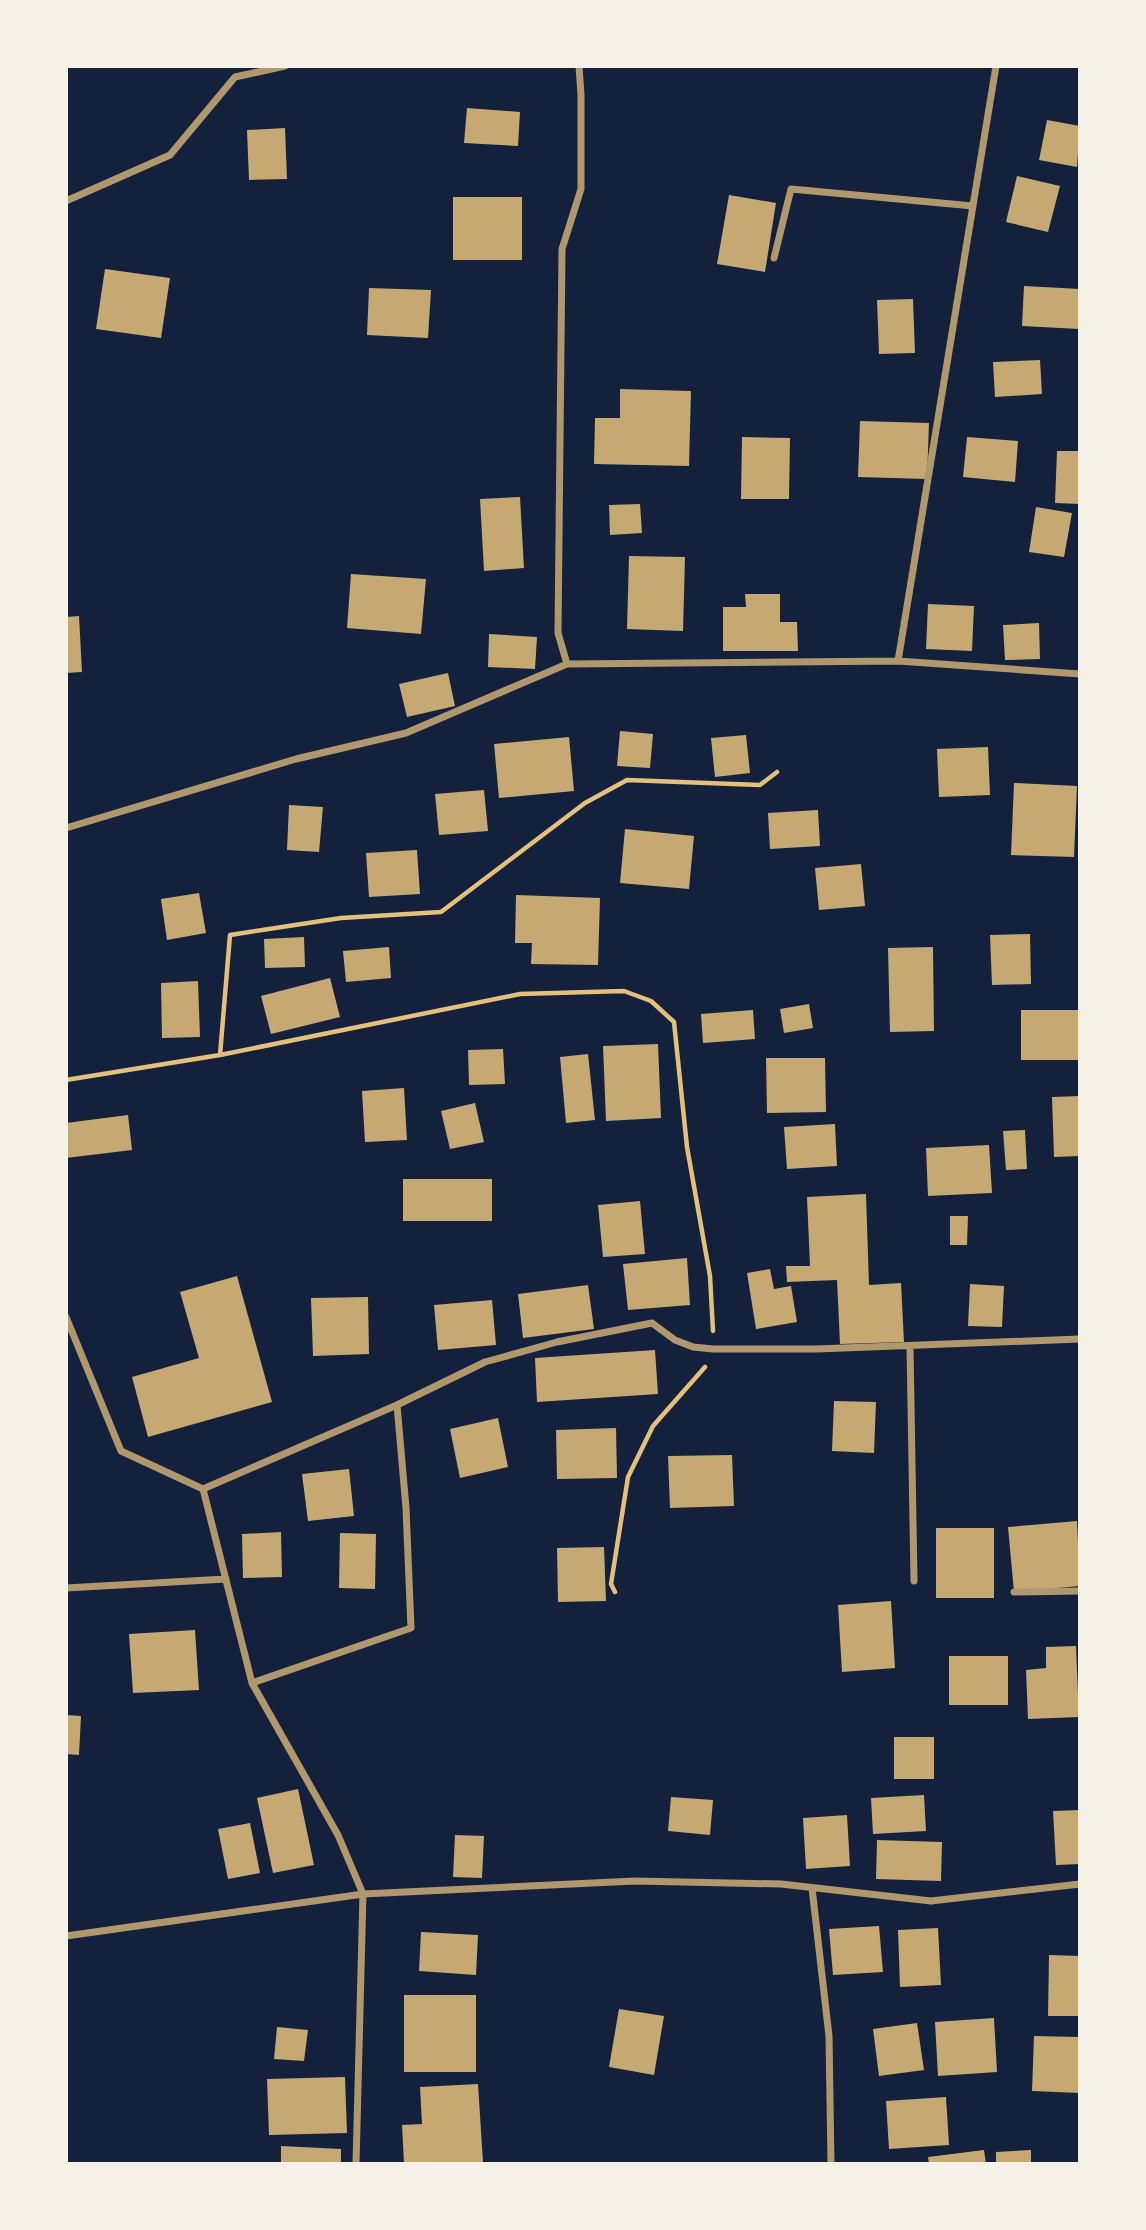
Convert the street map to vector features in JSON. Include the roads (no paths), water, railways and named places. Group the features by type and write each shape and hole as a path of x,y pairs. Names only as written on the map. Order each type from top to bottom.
{"street":[{"path":"66,201 170,155 235,77 285,66"},
{"path":"567,664 558,633 562,249 581,189 579,66"},
{"path":"898,661 996,66"},
{"path":"774,258 791,189 973,206"},
{"path":"66,828 296,759 406,733 567,664 898,661 1080,674"},
{"path":"66,1317 121,1451 204,1489 397,1405 485,1362 557,1342 652,1323 675,1340 693,1347 713,1349 910,1346 1080,1339"},
{"path":"910,1346 914,1581"},
{"path":"252,1683 411,1628 406,1508 397,1405"},
{"path":"204,1489 252,1683 338,1835 363,1894 356,2164"},
{"path":"66,1588 226,1579"},
{"path":"1014,1592 1080,1591"},
{"path":"66,1936 363,1894 635,1881 780,1884 932,1901 1080,1884"},
{"path":"812,1888 829,2036 831,2164"}]}
